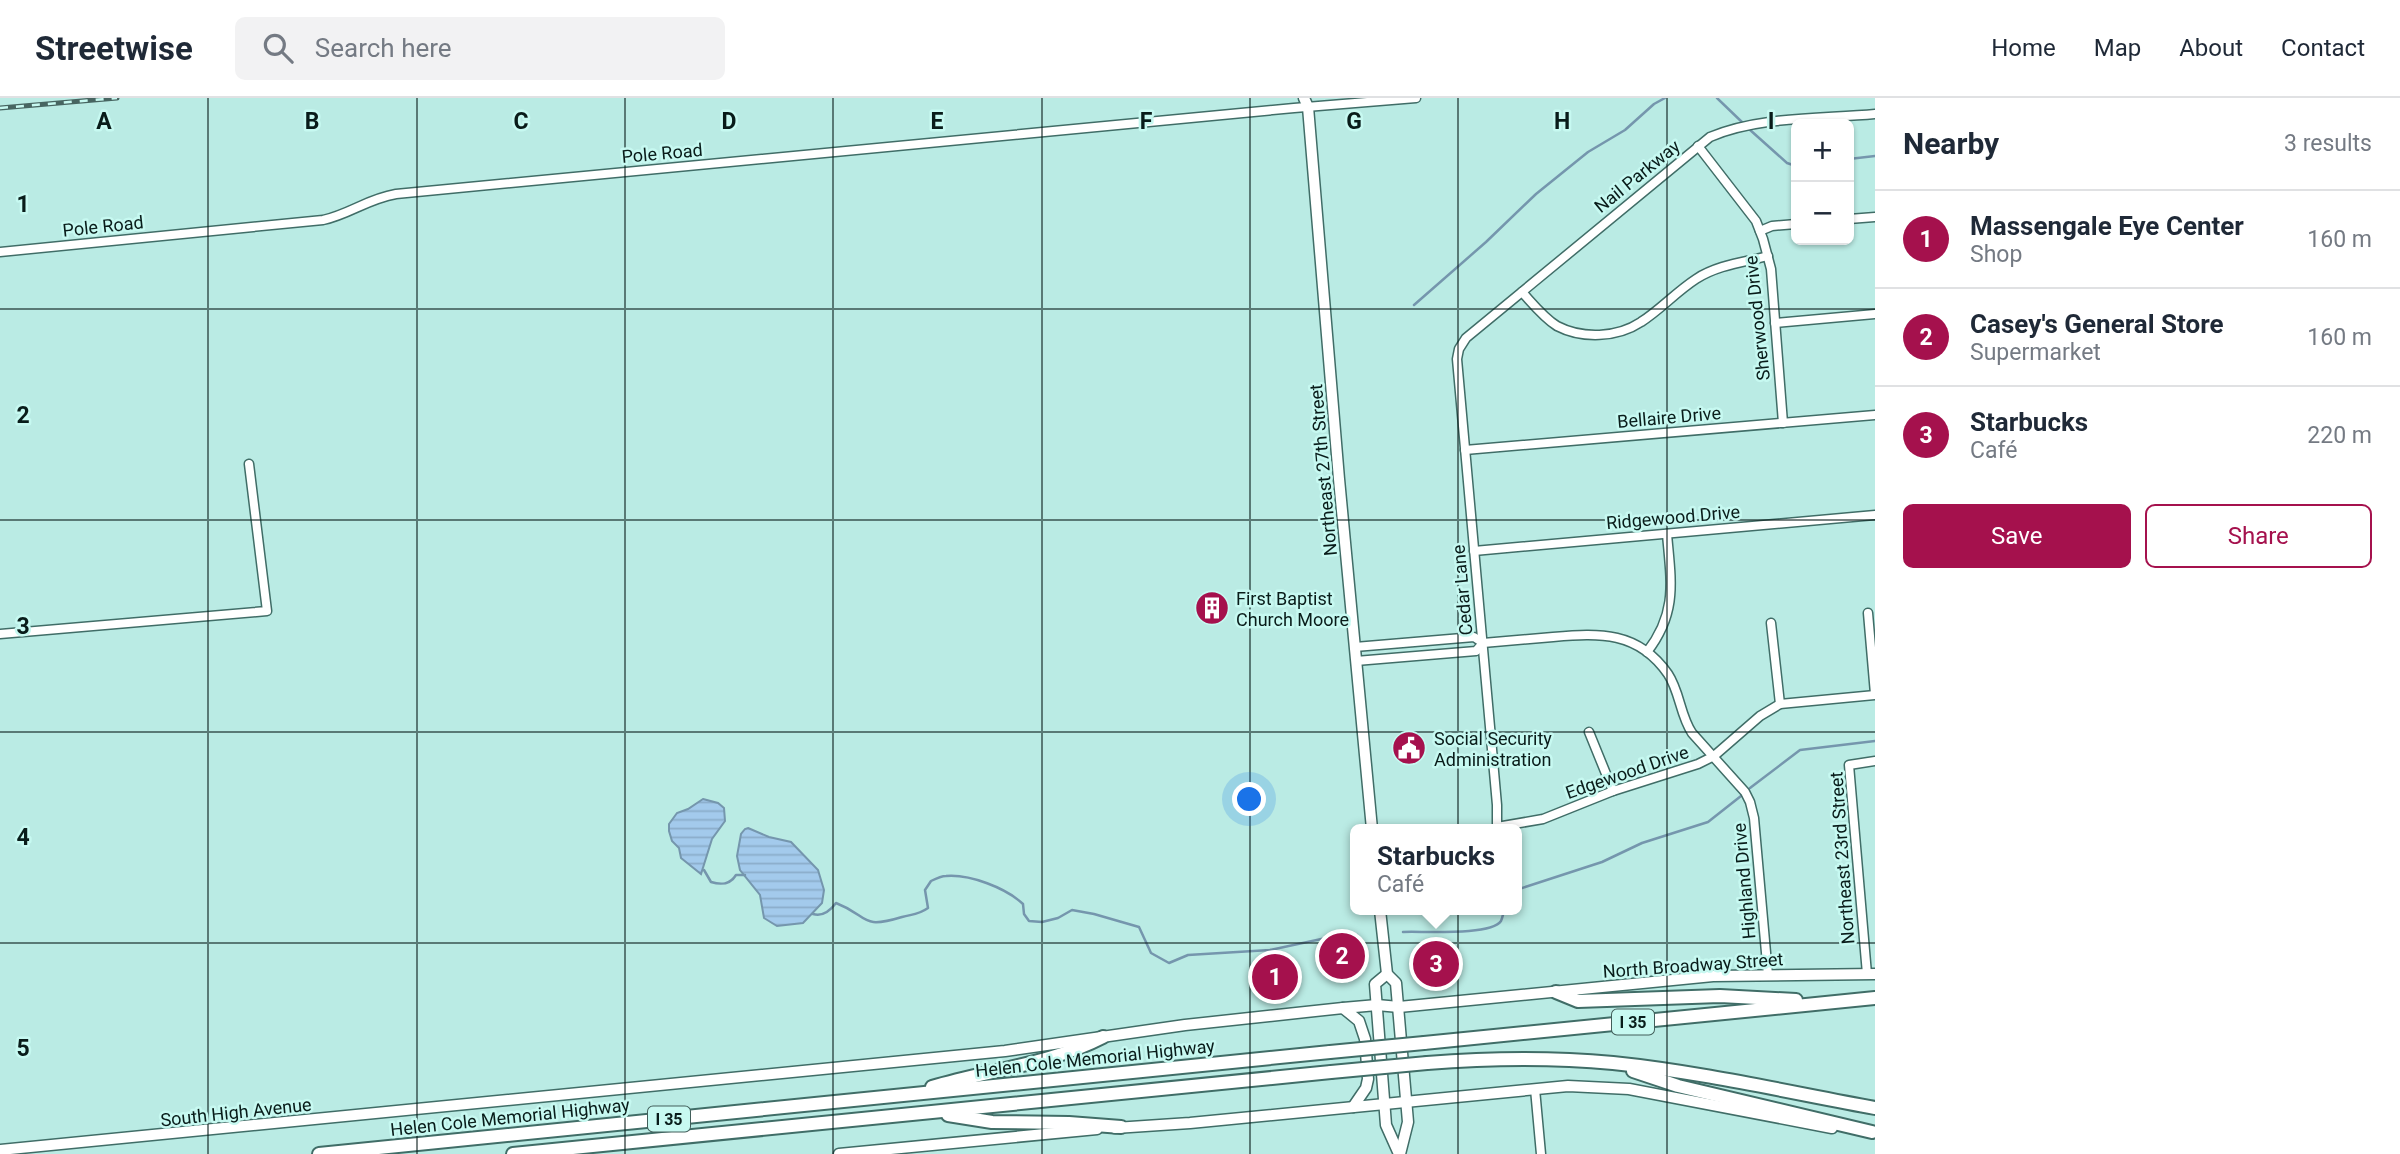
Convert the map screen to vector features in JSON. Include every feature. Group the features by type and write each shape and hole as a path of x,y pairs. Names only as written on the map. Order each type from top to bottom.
{"highway":[{"path":"1556,992 1584,1002 1720,996 1842,1002"},
{"name":"Helen Cole Memorial Highway","path":"319,1154 1875,998"},
{"path":"905,1095 971,1075 1078,1050 1103,1037"},
{"name":"Helen Cole Memorial Highway","path":"513,1154 1331,1072 1502,1059 1610,1063 1680,1072 1875,1108"},
{"path":"1610,1063 1678,1086 1873,1132"},
{"path":"931,1112 992,1122 1121,1127"}],"main road":[{"name":"Northeast 27th Street","path":"1308,101 1372,824"},
{"path":"1381,915 1387,974 1396,983 1407,1102 1408,1122 1399,1154"},
{"path":"1387,974 1374,984 1386,1125 1399,1154"},
{"name":"North Broadway Street","path":"1103,1037 1206,1022 1343,1008 1377,1005 1399,1007 1713,976 1871,974"},
{"path":"1343,1008 1359,1021 1365,1039 1368,1079 1366,1088 1353,1107"},
{"name":"South High Avenue","path":"0,1150 1005,1051 1103,1037"},
{"path":"839,1154 1568,1086 1606,1086 1842,1130 1873,1132"}],"street":[{"name":"Pole Road","path":"0,252 323,220 340,215 371,199 396,194 1308,101 1416,98"},
{"name":"Nail Parkway","path":"1459,349 1466,338 1710,137 1738,127 1762,123 1875,114"},
{"name":"Sherwood Drive","path":"1698,146 1748,209 1760,231 1768,256 1783,423"},
{"path":"1854,219 1875,217"},
{"path":"1760,231 1772,226 1791,224"},
{"path":"1522,292 1541,313 1558,326 1577,333 1606,334 1640,323 1706,273 1768,256"},
{"path":"1775,323 1875,314"},
{"name":"Cedar Lane","path":"1459,349 1457,359 1497,824"},
{"name":"Bellaire Drive","path":"1465,450 1875,415"},
{"path":"0,634 267,611 249,464"},
{"name":"Ridgewood Drive","path":"1474,551 1875,515"},
{"path":"1647,652 1664,626 1671,600 1667,534"},
{"path":"1868,613 1875,694"},
{"path":"1771,623 1780,704"},
{"name":"Highland Drive","path":"1355,647 1474,637 1483,643 1602,634 1628,641 1647,652 1670,676 1686,724 1692,733 1745,792 1753,810 1768,975"},
{"name":"Highland Drive","path":"1356,661 1476,651 1483,643"},
{"name":"Edgewood Drive","path":"1514,824 1543,819 1613,791 1689,768 1714,756 1760,716 1780,704 1875,694"},
{"path":"1589,732 1613,791"},
{"name":"Northeast 23rd Street","path":"1871,974 1849,765 1875,761"},
{"path":"1535,1090 1541,1154"}],"water":[{"path":"703,799 718,803 724,808 725,821 712,839 701,874 681,858 679,848 672,841 669,824 677,813"},
{"path":"748,828 791,842 818,870 824,890 822,903 803,923 777,926 764,918 760,895 740,870 737,856 741,834"}],"waterway":[{"path":"1414,305 1536,194 1588,152 1625,130 1654,104 1665,98"},
{"path":"1717,98 1744,124"},
{"path":"1749,129 1791,164"},
{"path":"1854,158 1875,156"},
{"path":"1750,788 1800,750 1875,741"},
{"path":"1522,888 1602,862 1642,843 1708,822 1741,796"},
{"path":"704,870 711,882 718,884 728,882 736,875 745,875"},
{"path":"813,914 826,913 836,903 871,922 915,914 928,908 925,890 931,881 943,876 956,876 987,883 1016,898 1023,904 1024,914 1029,921 1042,922 1058,918 1072,910 1139,927 1151,953 1169,963 1188,955 1270,950 1326,938 1357,935"},
{"path":"1403,932 1484,929 1495,926 1503,915"}],"railway":[{"path":"0,108 117,98"}],"place":[{"name":"First Baptist Church Moore","path":"1212,608"},
{"name":"Social Security Administration","path":"1409,748"},
{"name":"Casey's General Store","path":"1342,956"},
{"name":"Starbucks","path":"1436,964"},
{"name":"Massengale Eye Center","path":"1275,977"}]}
